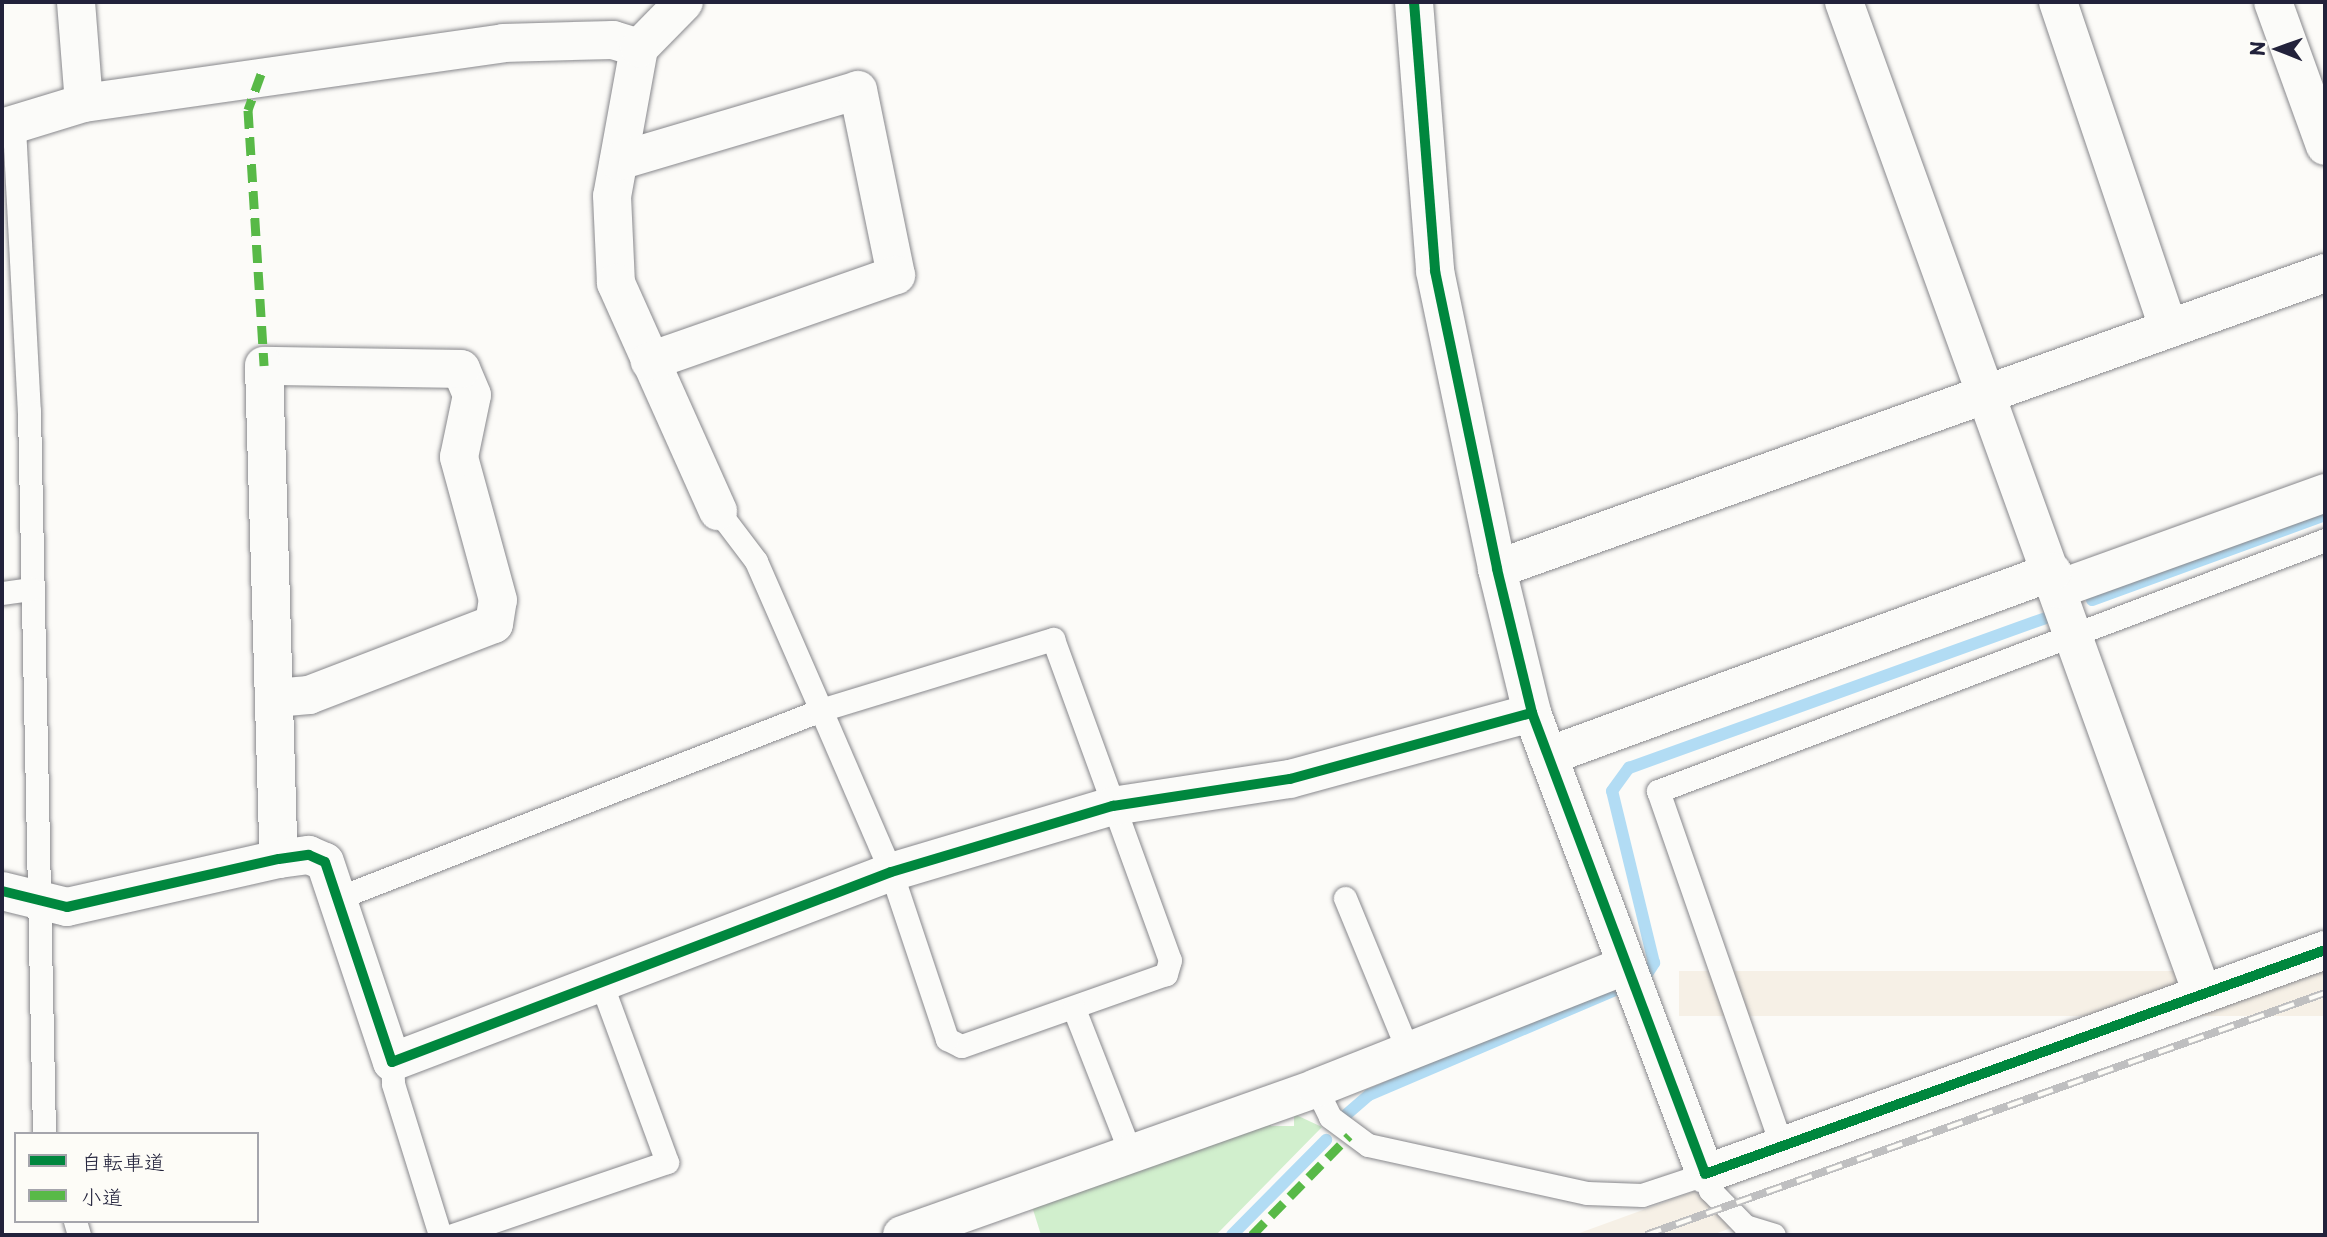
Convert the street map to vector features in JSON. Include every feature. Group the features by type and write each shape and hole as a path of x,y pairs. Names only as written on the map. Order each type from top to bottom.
{"street":[{"path":"76,2 84,103"},
{"path":"684,2 639,48 619,161 610,242 616,283 718,511"},
{"path":"1414,2 1435,271 1497,569 1532,713 1704,1174 2325,950"},
{"path":"1844,2 1984,396 2074,632 2202,993"},
{"path":"2058,2 2169,329"},
{"path":"2273,2 2325,146"},
{"path":"8,127 84,103 503,43 613,40 639,48"},
{"path":"619,161 858,90 896,275 650,361"},
{"path":"1497,569 2325,273"},
{"path":"275,698 309,695 495,624 498,600 459,457 472,395 461,369 264,366 279,859"},
{"path":"1548,755 2055,581 2325,493"},
{"path":"2,891 40,896 66,907 279,859 309,855 326,862 392,1062 891,872 1113,806 1290,779 1532,713"},
{"path":"902,1235 1129,1149 1316,1088 1626,965"}],"lane":[{"path":"8,127 31,589 44,1132"},
{"path":"338,898 821,710 1053,639 1170,960 1166,974 1074,1009 961,1046 947,1039 891,872 821,710 756,561 718,511"},
{"path":"1781,1144 1658,791 2074,632 2325,540"},
{"path":"2,593 31,589"},
{"path":"1345,898 1408,1051"},
{"path":"453,1235 667,1162 601,983"},
{"path":"1074,1009 1129,1149"},
{"path":"392,1062 393,1084 440,1235"},
{"path":"1316,1088 1330,1117 1368,1145 1587,1193 1642,1195 1704,1174 1710,1190 1745,1226 1774,1235"}],"shaded area":[{"path":"1679,971 2325,971 2325,1016 1679,1016"},
{"path":"1695,1191 1731,1228 1712,1235 1574,1235"}],"green space":[{"path":"1294,1114 1322,1127 1216,1235 1041,1235 1030,1200 1269,1116 1271,1126 1294,1126"}],"waterway":[{"path":"2092,600 2325,515"},
{"path":"1645,977 1654,963 1612,791 1629,768 2045,618"},
{"path":"1347,1114 1369,1095 1615,990"},
{"path":"1232,1235 1326,1140"}],"railway":[{"path":"1646,1235 2325,993"}],"marked path":[{"path":"261,74 248,110 264,366"},
{"path":"1252,1235 1349,1136"}],"cycle path":[{"path":"1414,2 1435,271 1497,569 1532,713 1705,1174 2325,950"},
{"path":"2,891 67,907 279,859 309,855 325,862 392,1062 891,872 1113,806 1290,779 1532,713"}]}
